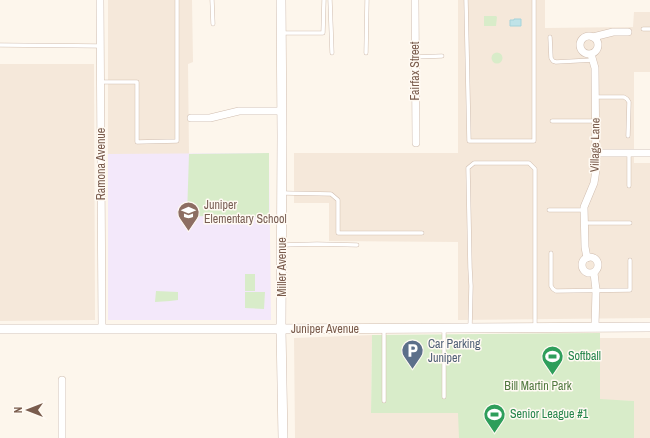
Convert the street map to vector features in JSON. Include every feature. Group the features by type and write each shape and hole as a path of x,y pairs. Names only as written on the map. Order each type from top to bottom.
{"street":[{"name":"Ramona Avenue","path":"100,0 102,329"},
{"name":"Miller Avenue","path":"281,0 283,438"},
{"name":"Fairfax Street","path":"415,0 416,143"},
{"path":"593,37 597,41 598,46 592,57 583,52 580,44 583,39 613,32 628,32"},
{"name":"Village Lane","path":"587,258 585,247 584,210 586,201 594,183 596,170 595,68 592,57"},
{"path":"191,118 210,118 239,111 282,111"},
{"path":"596,153 650,153"},
{"path":"592,257 597,260 598,268 594,272 590,274 587,273 582,268 582,263 587,258 592,257"},
{"path":"594,272 596,290 595,327"},
{"name":"Juniper Avenue","path":"0,329 282,329 650,326"},
{"path":"62,380 62,438"}],"lane":[{"path":"101,82 137,82 137,142 177,142 177,0"},
{"path":"212,0 213,24"},
{"path":"281,33 323,32 324,0"},
{"path":"330,0 332,52"},
{"path":"366,53 367,0"},
{"path":"466,0 469,141 534,141 534,0"},
{"path":"644,29 650,29"},
{"path":"550,37 551,58 553,61 556,62 592,57"},
{"path":"0,45 101,46"},
{"path":"415,57 442,56"},
{"path":"595,97 624,97 627,99 629,102 628,136"},
{"path":"552,121 596,121"},
{"path":"629,153 629,186"},
{"path":"470,328 471,286 468,168 474,163 529,163 535,168 535,327"},
{"path":"282,194 331,194 338,200 338,233 422,233"},
{"path":"549,210 584,210"},
{"path":"584,223 630,223"},
{"path":"282,245 357,245"},
{"path":"551,253 551,286 556,290 630,290 630,260"},
{"path":"384,328 384,401"},
{"path":"444,328 444,397"}],"shaded area":[{"path":"108,0 192,0 193,62 188,64 189,154 108,154"},
{"path":"458,0 545,0 545,28 633,27 634,12 650,12 650,72 634,72 634,163 650,163 650,318 458,320 458,242 329,241 329,203 294,203 294,153 458,153"},
{"path":"0,64 94,64 95,320 0,321"},
{"name":"Juniper Elementary School","path":"269,153 271,320 108,320 108,154"},
{"path":"372,335 371,412 459,413 459,438 295,438 294,338"},
{"path":"600,338 650,338 650,438 634,438 634,401 600,400"}],"green space":[{"path":"484,16 496,16 496,26 484,26"},
{"path":"495,53 499,53 501,54 501,62 495,63 492,60 492,56"},
{"path":"269,153 269,217 187,216 189,154"},
{"path":"245,274 255,274 255,291 245,291"},
{"path":"156,291 178,292 178,300 155,302"},
{"path":"245,292 265,292 264,309 245,308"},
{"name":"Bill Martin Park","path":"600,333 600,399 634,401 634,438 459,438 458,413 371,413 372,335"}],"water":[{"path":"521,19 521,26 510,26 510,20"}],"place":[{"name":"Juniper Elementary School","path":"189,232"},
{"name":"Car Parking Juniper","path":"413,370"},
{"name":"Softball","path":"552,376"},
{"name":"Senior League #1","path":"495,434"}]}
